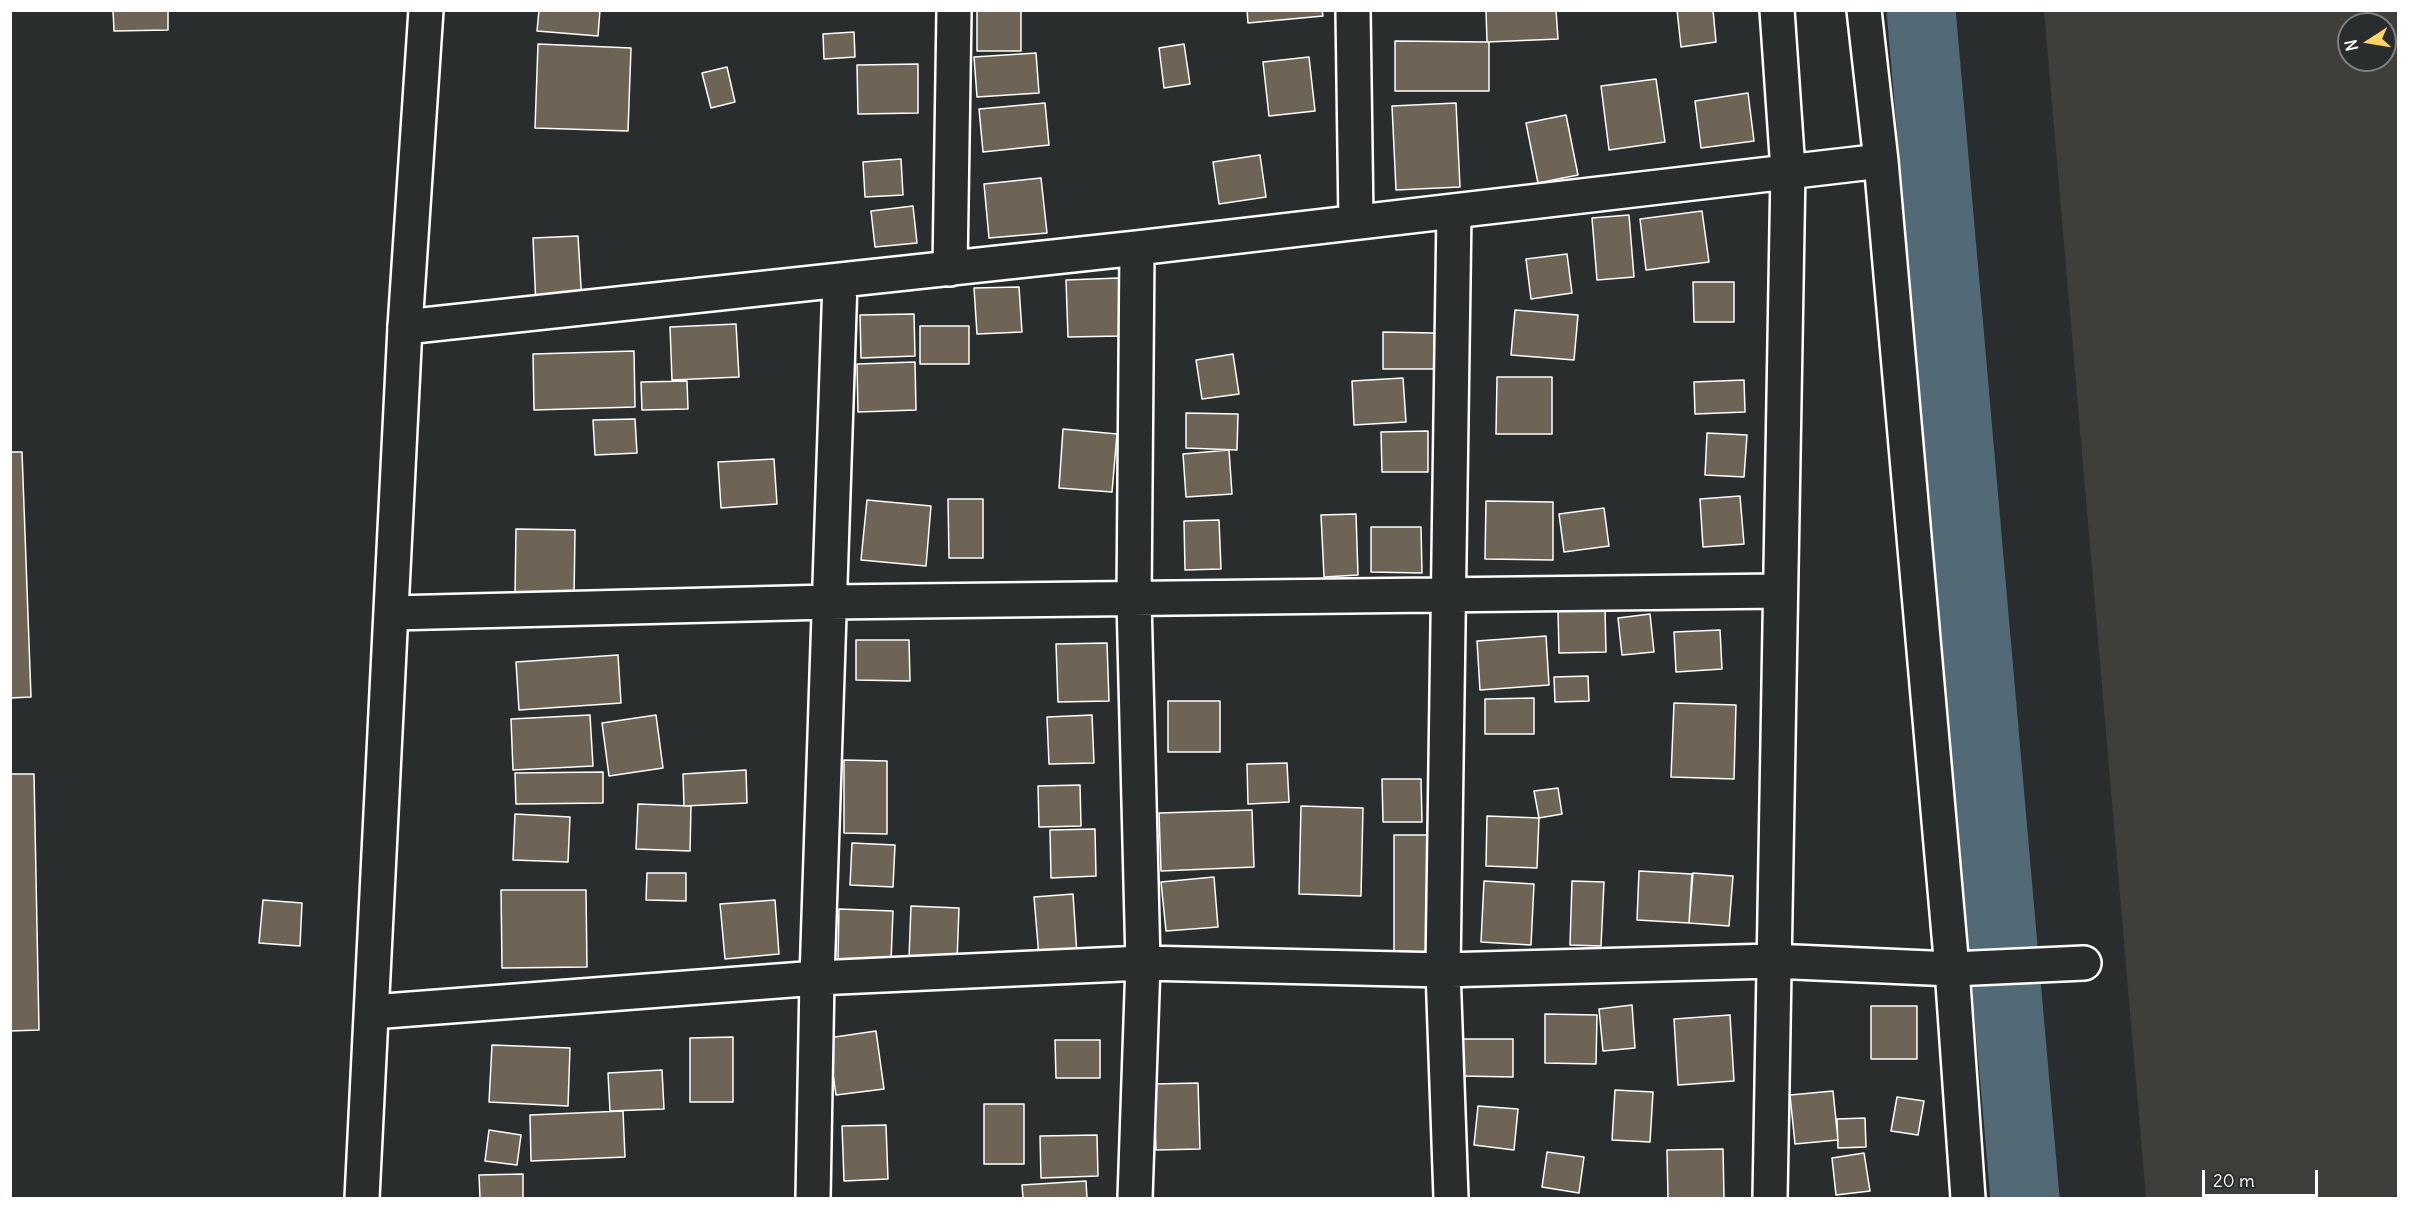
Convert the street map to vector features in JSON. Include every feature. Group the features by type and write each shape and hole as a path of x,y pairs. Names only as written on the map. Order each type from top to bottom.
{"main road":[{"path":"362,1198 405,327 426,10"},
{"path":"950,269 954,10"},
{"path":"1353,10 1356,222"},
{"path":"1770,1198 1772,962 1788,170 1777,10"},
{"path":"1864,10 1881,161 1952,969 1968,1198"},
{"path":"405,327 1137,248 1788,170 1881,161"},
{"path":"1451,1198 1443,970 1454,211"},
{"path":"1135,1198 1143,963 1134,600 1137,248"},
{"path":"813,1198 817,978 840,281"},
{"path":"392,613 829,602 1780,591"},
{"path":"372,1012 817,978 1143,963 1443,970 1772,962 1952,969 2084,963"}],"shaded area":[{"path":"2044,11 2398,11 2398,1198 2146,1198"}],"building":[{"path":"113,10 168,10 168,30 114,31"},
{"path":"539,10 600,10 598,36 537,31"},
{"path":"977,10 1021,10 1021,51 977,51"},
{"path":"1247,10 1322,10 1323,16 1248,23"},
{"path":"1486,10 1556,10 1558,39 1487,42"},
{"path":"1677,10 1713,10 1716,42 1681,47"},
{"path":"854,32 855,57 824,59 823,34"},
{"path":"1395,41 1489,42 1489,91 1395,91"},
{"path":"538,44 631,48 628,131 535,128"},
{"path":"1184,44 1190,84 1164,88 1159,48"},
{"path":"1036,53 1039,93 977,97 974,57"},
{"path":"1309,57 1315,111 1269,116 1263,62"},
{"path":"918,64 918,113 858,114 857,65"},
{"path":"727,67 735,102 711,108 702,73"},
{"path":"1656,79 1665,142 1609,150 1601,86"},
{"path":"1748,93 1754,141 1701,148 1695,101"},
{"path":"1045,103 1049,145 983,152 979,109"},
{"path":"1456,103 1460,187 1396,190 1392,106"},
{"path":"1566,115 1578,175 1538,183 1526,123"},
{"path":"1260,155 1266,197 1219,204 1213,162"},
{"path":"901,159 903,195 865,197 863,162"},
{"path":"1041,178 1047,233 989,238 984,184"},
{"path":"913,206 917,243 875,247 871,211"},
{"path":"1702,211 1709,262 1646,270 1640,219"},
{"path":"1629,215 1634,277 1597,280 1592,218"},
{"path":"578,236 582,304 536,307 533,238"},
{"path":"1567,254 1572,293 1531,299 1526,259"},
{"path":"1119,278 1121,336 1068,337 1066,280"},
{"path":"1693,282 1734,282 1734,322 1694,322"},
{"path":"1019,287 1022,332 977,334 974,288"},
{"path":"1515,310 1578,315 1574,360 1511,355"},
{"path":"914,314 915,356 861,358 860,315"},
{"path":"736,324 739,377 672,380 670,327"},
{"path":"920,326 969,326 969,364 920,364"},
{"path":"1383,332 1435,333 1435,369 1383,369"},
{"path":"634,351 635,407 534,410 533,354"},
{"path":"1233,354 1239,394 1202,399 1196,360"},
{"path":"915,362 916,410 858,412 857,364"},
{"path":"1497,377 1552,377 1552,434 1496,434"},
{"path":"1403,378 1406,422 1354,425 1352,381"},
{"path":"1744,380 1745,412 1695,414 1694,382"},
{"path":"687,381 688,409 642,410 641,382"},
{"path":"1186,413 1238,414 1237,450 1186,448"},
{"path":"635,419 637,453 595,455 593,420"},
{"path":"1063,429 1117,434 1112,492 1059,488"},
{"path":"1428,431 1428,472 1382,472 1381,432"},
{"path":"1707,433 1747,435 1744,477 1705,475"},
{"path":"1229,450 1232,494 1186,497 1183,454"},
{"path":"10,452 22,452 31,697 10,698"},
{"path":"774,459 777,504 721,508 718,462"},
{"path":"1740,496 1744,544 1703,547 1700,499"},
{"path":"948,499 983,499 983,558 949,558"},
{"path":"867,500 931,506 926,566 861,560"},
{"path":"1486,501 1553,502 1553,560 1485,559"},
{"path":"1604,508 1609,546 1564,552 1559,514"},
{"path":"1356,514 1358,575 1324,577 1321,515"},
{"path":"1219,520 1221,569 1185,570 1184,521"},
{"path":"1371,527 1421,527 1422,573 1371,572"},
{"path":"516,529 575,530 574,598 515,596"},
{"path":"1605,609 1606,652 1559,653 1558,611"},
{"path":"1650,614 1654,652 1622,655 1618,618"},
{"path":"1720,630 1722,669 1676,672 1674,632"},
{"path":"1546,636 1549,685 1480,690 1477,641"},
{"path":"856,640 909,640 910,681 856,680"},
{"path":"1107,643 1109,701 1058,702 1056,644"},
{"path":"618,655 621,703 519,710 516,662"},
{"path":"1588,676 1589,701 1555,702 1554,677"},
{"path":"1534,698 1534,734 1485,734 1485,699"},
{"path":"1168,701 1220,701 1220,752 1168,752"},
{"path":"1674,703 1736,705 1734,779 1671,777"},
{"path":"590,715 593,766 513,770 511,719"},
{"path":"656,715 663,768 609,776 602,723"},
{"path":"1092,715 1094,763 1049,764 1047,717"},
{"path":"844,760 887,761 887,834 844,833"},
{"path":"1287,763 1289,802 1248,804 1247,764"},
{"path":"746,770 747,803 684,806 683,774"},
{"path":"603,772 603,803 516,804 515,773"},
{"path":"10,774 34,774 39,1030 10,1031"},
{"path":"1382,779 1421,779 1422,822 1383,822"},
{"path":"1080,785 1081,826 1039,827 1038,786"},
{"path":"1558,788 1562,814 1539,818 1534,791"},
{"path":"638,804 691,806 690,851 636,849"},
{"path":"1301,806 1363,808 1361,896 1299,894"},
{"path":"1252,810 1254,867 1161,871 1159,813"},
{"path":"515,814 570,817 568,862 513,860"},
{"path":"1487,816 1539,818 1537,868 1486,866"},
{"path":"1095,829 1096,876 1051,878 1050,830"},
{"path":"1394,835 1428,835 1428,952 1394,952"},
{"path":"852,843 895,845 893,887 850,885"},
{"path":"1639,871 1692,874 1689,923 1637,920"},
{"path":"647,873 686,873 686,901 646,900"},
{"path":"1693,873 1733,876 1729,926 1689,923"},
{"path":"1214,877 1218,927 1166,931 1161,882"},
{"path":"1484,881 1534,884 1531,945 1481,942"},
{"path":"1572,881 1604,882 1601,946 1570,945"},
{"path":"501,890 586,890 587,967 502,968"},
{"path":"1073,894 1077,955 1039,957 1034,897"},
{"path":"263,900 302,903 300,946 259,943"},
{"path":"775,900 779,954 725,959 720,904"},
{"path":"911,906 959,908 957,961 909,958"},
{"path":"839,909 893,911 891,961 838,959"},
{"path":"1632,1005 1635,1048 1603,1051 1599,1009"},
{"path":"1871,1006 1917,1006 1917,1059 1871,1059"},
{"path":"1545,1014 1597,1015 1596,1064 1545,1063"},
{"path":"1730,1015 1734,1081 1678,1085 1674,1019"},
{"path":"876,1031 884,1089 836,1095 828,1038"},
{"path":"733,1037 733,1102 690,1102 690,1038"},
{"path":"1461,1039 1513,1039 1513,1077 1461,1076"},
{"path":"1055,1040 1100,1040 1100,1078 1056,1078"},
{"path":"492,1045 570,1048 568,1106 489,1102"},
{"path":"662,1070 664,1109 610,1111 608,1073"},
{"path":"1198,1083 1200,1149 1156,1150 1154,1084"},
{"path":"1615,1090 1653,1092 1650,1142 1612,1140"},
{"path":"1833,1091 1838,1140 1795,1144 1790,1095"},
{"path":"1897,1097 1924,1101 1918,1135 1891,1131"},
{"path":"984,1104 1024,1104 1024,1164 984,1164"},
{"path":"1478,1106 1518,1109 1514,1150 1474,1145"},
{"path":"623,1111 625,1157 531,1161 530,1115"},
{"path":"1865,1118 1866,1147 1838,1148 1837,1119"},
{"path":"886,1125 888,1179 844,1181 842,1126"},
{"path":"489,1130 521,1135 517,1165 485,1161"},
{"path":"1097,1135 1098,1176 1041,1178 1040,1136"},
{"path":"1723,1149 1724,1198 1668,1198 1667,1150"},
{"path":"1547,1152 1584,1157 1579,1193 1542,1187"},
{"path":"1864,1153 1870,1191 1836,1195 1832,1158"},
{"path":"523,1174 523,1198 480,1198 479,1175"},
{"path":"1086,1181 1087,1198 1023,1198 1022,1185"}],"waterway":[{"path":"1921,10 2025,1198"}]}
